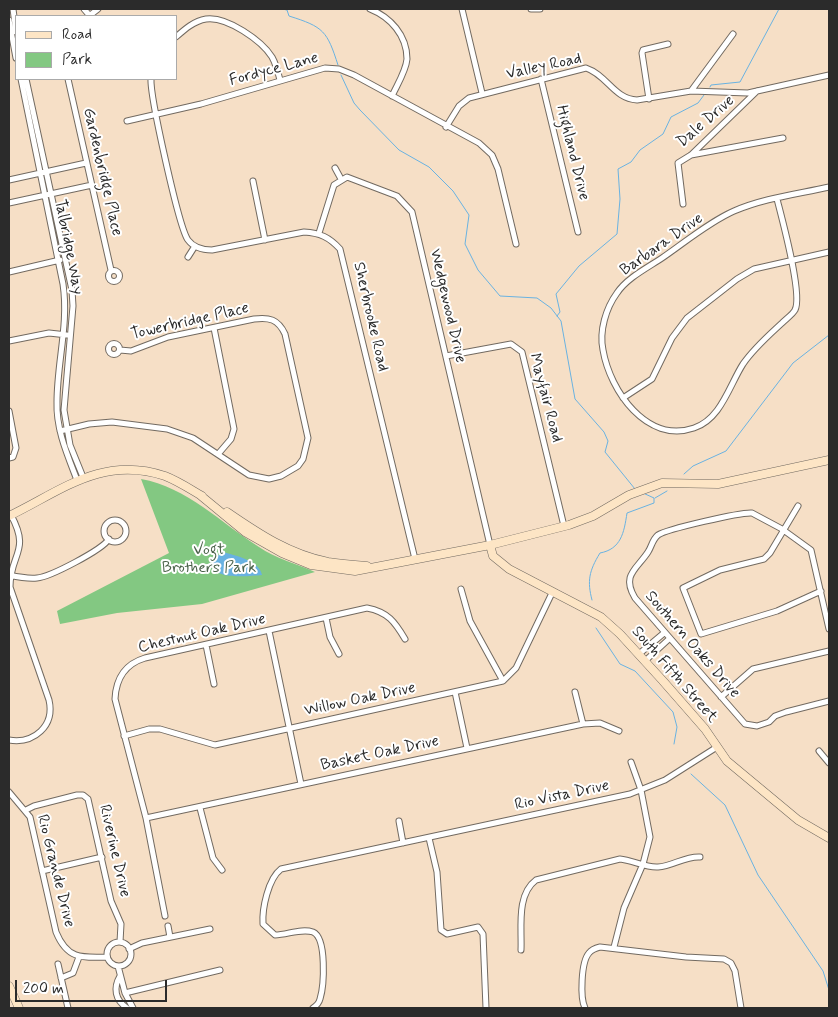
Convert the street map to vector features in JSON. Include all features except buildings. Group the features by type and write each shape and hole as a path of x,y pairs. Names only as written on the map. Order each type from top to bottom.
{"street":[{"path":"13,9 15,24"},
{"path":"370,9 386,16 397,28 404,43 407,60 392,96"},
{"path":"462,9 482,93"},
{"path":"531,9 540,9"},
{"path":"178,36 195,23 208,19 229,24 255,38 268,50 274,60 280,80"},
{"path":"9,20 15,53"},
{"path":"691,91 733,34"},
{"path":"649,99 643,50 668,44"},
{"name":"Fordyce Lane","path":"127,121 201,104 325,68 339,69 354,75 446,127 479,143 492,155 498,169 516,244"},
{"name":"Valley Road","path":"446,127 459,106 469,98 482,93 586,68 594,71 617,94 628,99 649,99 691,91 732,94 758,91 829,75"},
{"name":"Highland Drive","path":"541,79 578,232"},
{"name":"Talbridge Way","path":"20,80 59,261 66,307 67,335 64,395 66,430 80,478"},
{"name":"Talbridge Way","path":"26,80 72,290 56,402 60,431 80,478"},
{"name":"Gardenbridge Place","path":"68,80 111,270"},
{"path":"151,80 179,218 187,239 203,250 224,250 304,232 319,233 334,185 341,179 335,168"},
{"name":"Dale Drive","path":"683,204 677,168 680,160 690,155 758,91"},
{"path":"690,155 783,138"},
{"path":"9,180 86,163"},
{"name":"Wedgewood Drive","path":"341,179 351,177 384,189 402,199 412,212 490,545"},
{"path":"253,181 266,240"},
{"path":"9,203 92,186"},
{"name":"Barbara Drive","path":"777,199 798,292 796,310 752,352 723,402 710,419 694,428 672,432 657,428 639,417 623,398 610,376 602,349 603,328 609,306 618,291 635,276 732,212 750,204 829,187"},
{"name":"Sherbrooke Road","path":"319,233 332,240 343,256 415,559"},
{"path":"188,257 195,246"},
{"path":"623,398 652,379 672,338 688,318 737,279 754,269 829,252"},
{"path":"9,272 65,259"},
{"name":"Towerbridge Place","path":"60,431 89,424 112,422 167,429 193,438 219,453 249,475 269,479 281,476 298,466 303,459 308,438 282,327 274,320 266,318 214,328 168,337 131,351 120,350"},
{"path":"214,328 234,429 231,439 219,453"},
{"path":"9,341 49,333 67,335"},
{"name":"Mayfair Road","path":"446,356 511,344 522,352 564,526"},
{"path":"9,411 16,448 13,457 9,458"},
{"path":"9,740 18,741 36,735 48,723 50,712 49,700 11,593 10,575 21,545 20,532 10,516 80,478 128,470 164,476 200,495 245,532 282,553 326,568 356,571 490,545 564,526 593,516 622,498 651,486 677,483 718,484 829,460"},
{"path":"798,506 764,559 720,570 683,588 702,634 777,611 821,591"},
{"name":"Southern Oaks Drive","path":"829,629 811,550 782,530 748,512 674,529 658,535 649,551 634,568 629,581 629,590 635,598 745,724 757,726 769,722 775,716 786,712 829,701"},
{"path":"113,520 122,522 125,528 124,537 116,541 109,539 104,533 106,524 113,520"},
{"path":"10,575 28,578 44,576 101,548 109,539"},
{"name":"South Fifth Street","path":"490,545 496,560 552,593 601,617 620,634 705,729 727,761 781,808 829,838"},
{"path":"461,589 470,621 502,681 516,668 552,593"},
{"name":"Chestnut Oak Drive","path":"165,916 146,818 115,699 116,688 124,670 138,660 367,608 384,612 394,621 405,639"},
{"path":"326,618 330,637 339,654"},
{"path":"269,631 291,728 301,784"},
{"path":"642,658 664,633"},
{"path":"642,658 669,639"},
{"path":"206,646 214,684"},
{"path":"721,697 753,669 829,652"},
{"name":"Willow Oak Drive","path":"124,736 149,729 160,729 214,745 502,681"},
{"path":"455,692 467,748"},
{"path":"576,692 583,724"},
{"name":"Basket Oak Drive","path":"146,818 200,808 301,784 583,724 600,723 619,730"},
{"name":"Rio Vista Drive","path":"313,1008 320,1000 321,992 323,944 320,937 315,933 301,931 275,935 263,924 262,916 269,892 276,873 282,869 641,790 665,780 717,747"},
{"path":"819,751 829,763"},
{"path":"614,947 624,908 643,864 650,837 641,790 631,762"},
{"name":"Rio Grande Drive","path":"9,792 26,810 59,938 69,951 79,957"},
{"name":"Riverine Drive","path":"26,810 34,806 77,795 86,797 91,803 111,901 121,924 120,942"},
{"path":"200,808 213,858 222,870"},
{"path":"399,821 403,843"},
{"path":"429,838 437,872 442,930 447,934 478,927 483,934 486,1008"},
{"path":"42,871 102,857"},
{"path":"521,950 523,897 528,887 544,876 620,859 652,868 700,857"},
{"path":"521,882 528,887"},
{"path":"168,926 170,937"},
{"path":"129,949 210,928"},
{"path":"120,942 129,949 129,961 118,966 111,963 107,956 110,946 120,942"},
{"path":"585,1008 581,995 586,958 594,949 614,947 686,957 724,959 731,963 735,971 741,1008"},
{"path":"61,978 73,973 79,957 107,956"},
{"path":"58,964 68,1008"},
{"path":"118,966 125,993 133,1008"},
{"path":"125,993 220,970"},
{"path":"120,975 115,985 116,993 120,1002 127,1008"},
{"path":"9,987 14,1008"},
{"path":"9,987 19,1008"}],"green space":[{"name":"Vogt Brothers Park","path":"141,479 158,483 189,498 265,551 315,572 202,604 117,613 60,624 57,611 169,553"}],"water":[{"path":"223,552 252,562 262,575 234,576 223,575 217,572 213,559"}],"waterway":[{"path":"282,9 287,10 289,16 317,27 327,37 338,65"},
{"path":"710,87 711,85 740,82 779,9"},
{"path":"341,75 354,103 360,110 399,150 429,167 453,191 469,215 465,244 478,270 500,296 537,298 551,308 561,321 575,399 604,432 608,441 605,452 635,489"},
{"path":"557,316 560,312 556,294 579,266 617,234 620,199 618,169 631,162 640,150 663,134 671,117 698,103 704,95"},
{"path":"684,474 693,466 726,451 793,363 829,335"},
{"path":"655,498 667,491"},
{"path":"592,600 590,576 593,565 600,553 613,548 617,544 623,533 627,513 654,503 654,498 643,493"},
{"path":"596,628 620,664 635,671 673,712 677,727 674,744"},
{"path":"691,774 725,805 758,875 823,971 829,990"}]}
